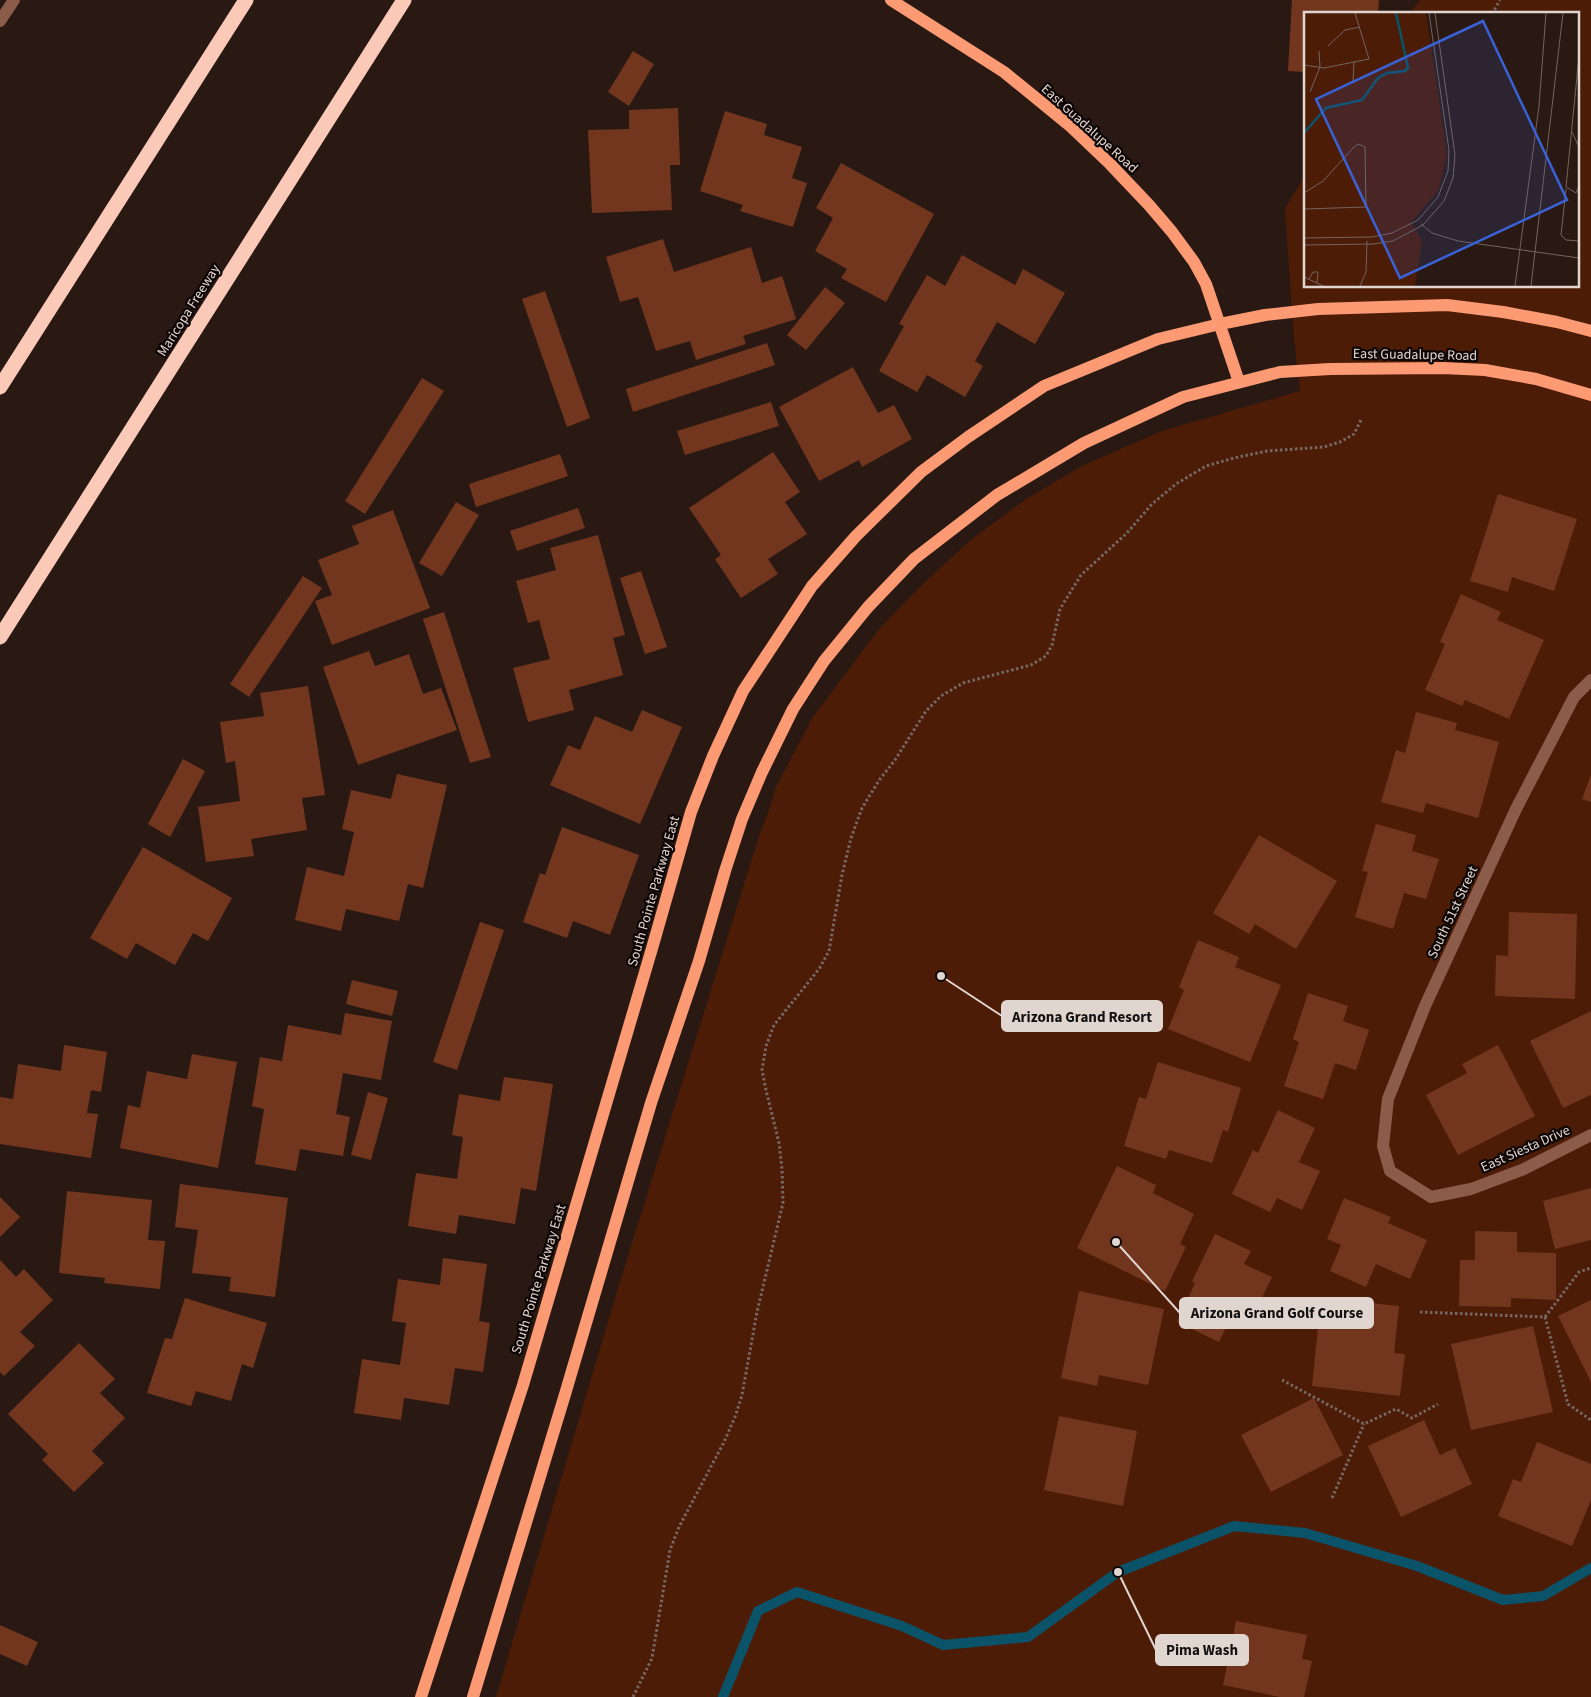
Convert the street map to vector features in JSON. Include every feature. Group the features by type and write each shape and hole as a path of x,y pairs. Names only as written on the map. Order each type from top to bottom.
{"highway":[{"path":"0,388 246,0"},
{"name":"Maricopa Freeway","path":"0,637 404,0"}],"main road":[{"name":"East Guadalupe Road","path":"891,0 1004,72 1068,125 1110,164 1155,212 1194,262 1206,284 1239,382 1280,372 1330,369 1442,368 1485,370 1536,379 1591,395"},
{"path":"1220,324 1265,315 1318,308 1447,305 1503,312 1557,322 1591,331"},
{"name":"South Pointe Parkway East","path":"421,1697 526,1376 691,812 713,756 744,691 812,586 856,536 921,472 968,437 1044,386 1158,339 1220,324"},
{"path":"473,1697 651,1103 699,961 725,871 742,819 793,709 824,661 868,607 888,586 914,559 997,495 1084,443 1183,397 1239,382"}],"street":[{"path":"0,21 14,0"},
{"name":"South 51st Street","path":"1390,1171 1383,1146 1388,1099 1425,1006 1516,810 1574,697 1591,680"},
{"name":"East Siesta Drive","path":"1390,1171 1431,1197 1470,1189 1524,1169 1591,1135"}],"path":[{"path":"1493,12 1500,0"},
{"path":"633,1697 652,1658 670,1550 679,1527 724,1442 742,1395 756,1312 783,1203 779,1143 762,1070 766,1046 774,1025 819,969 828,951 842,875 851,838 862,808 926,711 941,696 963,683 1031,665 1046,656 1052,645 1060,609 1081,575 1126,534 1152,504 1176,484 1206,466 1234,458 1267,452 1324,447 1340,442 1354,434 1362,418"},
{"path":"1546,1317 1579,1272 1591,1268"},
{"path":"1420,1312 1546,1317"},
{"path":"1546,1317 1568,1404 1591,1420"},
{"path":"1282,1380 1364,1424"},
{"path":"1332,1498 1364,1424 1396,1409 1412,1418 1438,1404"}],"shaded area":[{"path":"1420,0 1591,0 1591,1697 496,1697 618,1288 776,787 813,717 879,629 926,581 972,539 1026,499 1084,465 1162,431 1300,391 1294,338 1285,208 1304,178 1304,288 1578,288 1578,12 1411,12"}],"building":[{"path":"1292,0 1379,0 1378,12 1304,12 1304,72 1288,71"},
{"path":"633,51 654,64 629,106 608,92"},
{"path":"678,108 680,165 670,165 672,210 592,213 588,130 629,129 629,110"},
{"path":"725,111 767,124 764,135 802,147 792,178 807,183 793,227 740,211 743,205 700,191"},
{"path":"841,163 934,214 886,302 841,278 847,269 815,251 833,218 816,208"},
{"path":"663,239 674,272 751,247 762,283 782,276 796,319 743,336 746,344 696,360 690,341 656,351 638,297 620,302 606,257"},
{"path":"962,255 1015,285 1023,269 1065,293 1035,344 997,322 975,361 983,366 965,397 927,375 917,392 879,371 904,326 899,324 927,275 945,286"},
{"path":"825,287 845,303 806,350 787,335"},
{"path":"545,291 590,418 567,427 522,299"},
{"path":"767,343 775,365 633,412 626,389"},
{"path":"853,367 878,413 894,405 912,439 862,467 859,460 819,481 779,407"},
{"path":"422,378 444,391 365,514 345,501"},
{"path":"771,402 779,426 685,455 677,431"},
{"path":"773,452 800,492 785,502 807,534 768,559 778,574 741,598 715,559 721,555 689,508"},
{"path":"560,454 568,476 476,507 469,484"},
{"path":"1498,494 1577,519 1554,591 1512,577 1508,592 1470,581"},
{"path":"456,502 479,515 442,576 419,563"},
{"path":"578,508 585,528 517,551 510,531"},
{"path":"393,510 430,608 332,645 315,601 332,595 318,560 359,544 352,526"},
{"path":"598,535 625,635 613,638 623,675 569,690 574,710 528,722 513,668 550,659 539,620 528,623 516,581 556,570 550,548"},
{"path":"641,571 667,647 645,654 620,578"},
{"path":"303,576 322,588 249,697 230,684"},
{"path":"1461,594 1501,612 1497,620 1544,640 1509,719 1465,700 1462,706 1425,690 1445,644 1440,642"},
{"path":"444,612 491,757 470,763 423,619"},
{"path":"369,651 375,666 409,654 423,694 441,688 457,730 358,765 323,667"},
{"path":"308,686 325,795 302,798 307,830 251,839 254,856 206,862 198,807 240,801 235,761 226,763 220,722 264,716 260,693"},
{"path":"642,710 682,727 640,824 550,785 568,745 580,750 595,716 632,732"},
{"path":"1416,712 1457,723 1455,730 1499,742 1478,818 1426,803 1423,813 1381,802 1396,750 1405,753"},
{"path":"183,759 205,771 170,837 148,824"},
{"path":"397,774 447,785 423,888 408,884 399,921 346,909 341,931 295,920 307,867 344,876 354,832 342,829 351,790 391,799"},
{"path":"1591,775 1591,802 1582,799"},
{"path":"1376,824 1416,835 1412,851 1439,859 1426,899 1404,893 1393,929 1355,917 1368,872 1362,871"},
{"path":"562,827 639,855 610,935 573,921 567,938 523,922 540,873 545,875"},
{"path":"1259,835 1337,881 1296,949 1255,924 1249,934 1213,913"},
{"path":"143,847 232,898 208,941 193,933 175,965 136,943 127,959 90,938"},
{"path":"1509,912 1577,914 1575,999 1495,996 1496,955 1508,956"},
{"path":"480,922 504,930 457,1070 433,1062"},
{"path":"1198,940 1239,957 1235,967 1281,985 1250,1062 1168,1029 1184,990 1179,987"},
{"path":"352,980 398,991 392,1016 346,1004"},
{"path":"1308,993 1348,1006 1343,1021 1369,1030 1356,1070 1335,1063 1323,1099 1284,1086 1299,1042 1293,1039"},
{"path":"1591,1011 1591,1095 1563,1108 1530,1041"},
{"path":"345,1013 392,1021 381,1080 343,1073 336,1114 350,1117 343,1156 300,1149 296,1171 255,1164 264,1109 252,1106 260,1057 282,1061 288,1025 341,1035"},
{"path":"64,1045 107,1052 101,1092 91,1090 87,1113 98,1114 91,1158 0,1144 0,1097 13,1099 18,1064 61,1071"},
{"path":"1498,1045 1535,1116 1458,1155 1426,1095 1467,1073 1462,1064"},
{"path":"192,1054 237,1062 218,1168 120,1148 128,1105 140,1108 147,1071 187,1079"},
{"path":"1158,1062 1241,1088 1228,1132 1223,1130 1212,1163 1169,1150 1166,1159 1124,1146 1139,1097 1146,1099"},
{"path":"504,1077 553,1084 536,1191 521,1188 515,1224 459,1215 456,1234 408,1226 416,1173 457,1179 463,1137 452,1135 459,1094 500,1101"},
{"path":"368,1092 388,1098 371,1160 351,1155"},
{"path":"1278,1110 1315,1128 1299,1162 1320,1171 1302,1210 1277,1198 1270,1212 1232,1194 1253,1150 1258,1153"},
{"path":"1117,1166 1156,1185 1153,1193 1194,1214 1180,1244 1186,1247 1165,1291 1077,1248"},
{"path":"180,1184 288,1198 275,1297 229,1291 231,1277 192,1273 198,1230 175,1227"},
{"path":"1591,1188 1591,1240 1555,1249 1543,1201"},
{"path":"67,1191 152,1200 148,1240 165,1241 160,1289 104,1283 105,1278 59,1273"},
{"path":"0,1197 20,1217 0,1237"},
{"path":"1344,1198 1391,1217 1388,1223 1427,1240 1410,1279 1376,1264 1366,1287 1330,1271 1341,1245 1327,1239"},
{"path":"1475,1231 1517,1232 1517,1252 1556,1253 1556,1300 1511,1298 1511,1307 1459,1306 1460,1260 1475,1260"},
{"path":"1215,1234 1251,1251 1244,1264 1272,1277 1254,1314 1236,1306 1219,1342 1177,1322 1195,1283 1192,1281"},
{"path":"443,1258 487,1264 479,1321 490,1323 483,1372 455,1368 449,1405 404,1398 401,1420 354,1413 362,1359 400,1365 406,1323 392,1321 398,1279 440,1285"},
{"path":"0,1260 16,1277 24,1269 53,1300 20,1332 35,1346 4,1376 0,1372"},
{"path":"1079,1291 1164,1309 1148,1385 1099,1375 1097,1386 1061,1378"},
{"path":"185,1298 267,1323 253,1368 242,1364 231,1401 196,1391 191,1406 147,1393 165,1338 172,1339"},
{"path":"1321,1298 1399,1306 1394,1353 1405,1354 1400,1396 1312,1386"},
{"path":"1591,1300 1591,1382 1558,1316"},
{"path":"1533,1326 1553,1412 1471,1430 1451,1344"},
{"path":"79,1343 115,1379 100,1393 125,1418 92,1451 104,1463 74,1492 42,1460 48,1454 8,1414"},
{"path":"1314,1398 1343,1455 1271,1492 1241,1435"},
{"path":"1059,1416 1137,1431 1123,1506 1044,1490"},
{"path":"1424,1420 1440,1455 1455,1448 1472,1484 1401,1517 1368,1446"},
{"path":"1537,1442 1591,1464 1591,1500 1572,1546 1498,1516 1513,1479 1521,1482"},
{"path":"1236,1621 1307,1635 1302,1659 1312,1661 1304,1697 1280,1697 1223,1685"},
{"path":"0,1625 38,1642 27,1666 0,1654"}],"waterway":[{"path":"723,1697 758,1611 797,1592 902,1626 943,1645 1028,1637 1118,1572 1234,1526 1305,1533 1417,1566 1503,1600 1543,1596 1591,1568"}],"place":[{"name":"Arizona Grand Resort","path":"941,976"},
{"name":"Arizona Grand Golf Course","path":"1116,1242"},
{"name":"Pima Wash","path":"1118,1572"}]}
